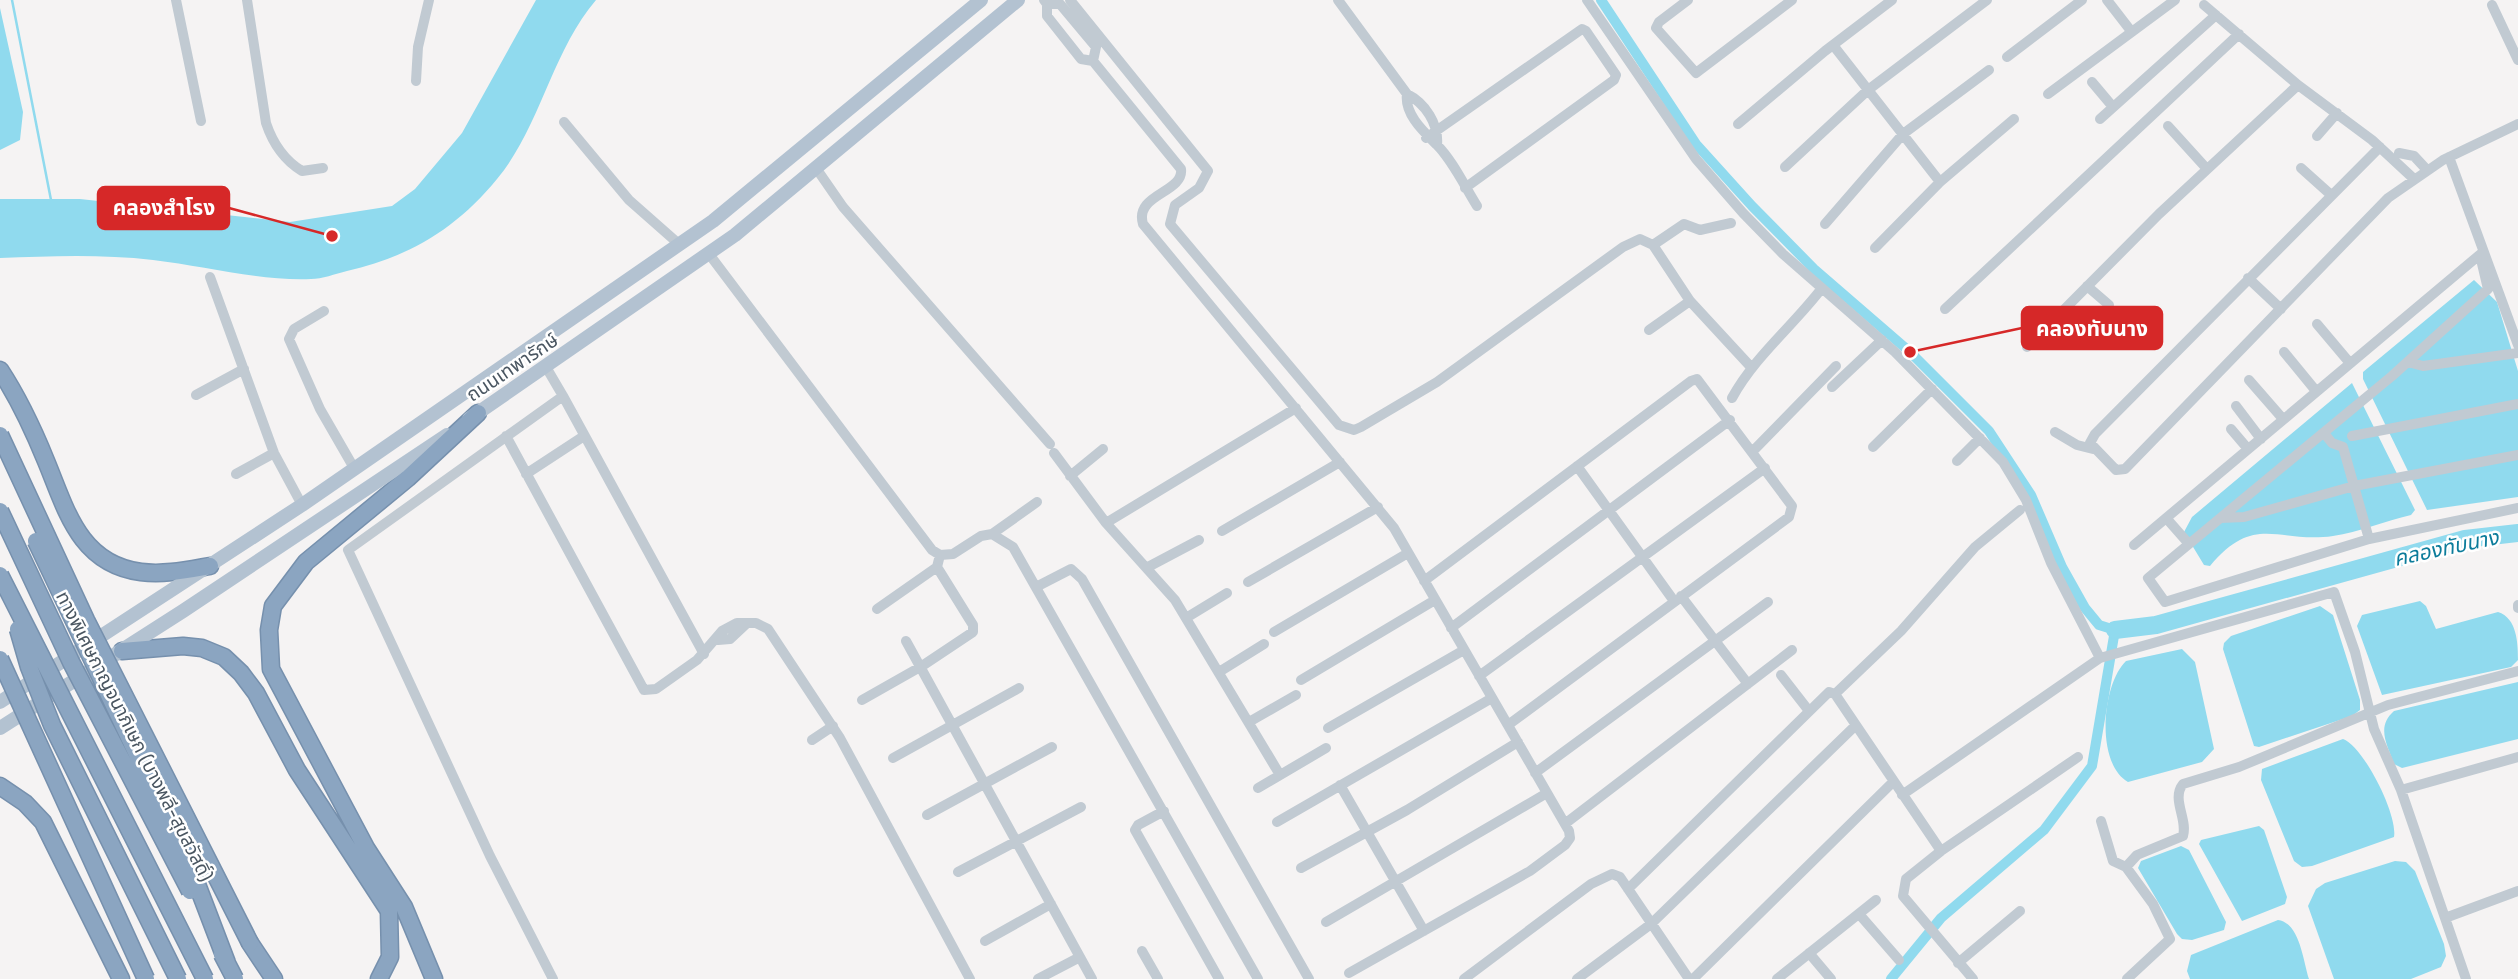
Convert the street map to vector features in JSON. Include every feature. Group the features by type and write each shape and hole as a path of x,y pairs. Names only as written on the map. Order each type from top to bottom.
{"highway":[{"path":"0,370 26,414 73,528 99,556 115,565 139,572 163,573 210,566"},
{"path":"434,979 404,907 366,848 271,669 269,630 273,606 306,562 408,478 478,413"},
{"path":"0,436 80,607 250,943 274,979"},
{"path":"0,466 190,866 227,963"},
{"name":"ทางพิเศษกาญจนาภิเษก (บางพลี-สุขสวัสดิ์)","path":"0,511 71,662 235,979"},
{"path":"0,575 205,979"},
{"path":"10,598 29,667 52,725 178,979"},
{"path":"122,651 183,646 202,648 224,657 241,673 256,693 297,770 389,911 390,957 379,979"},
{"path":"0,659 146,979"},
{"path":"0,786 25,803 43,822 121,979"}],"main road":[{"name":"ถนนเทพารักษ์","path":"0,702 302,505 680,244 745,196 981,0"},
{"name":"ถนนเทพารักษ์","path":"0,728 122,651 547,367 709,254 1018,0"},
{"path":"925,46 941,65"}],"street":[{"path":"176,0 201,121"},
{"path":"247,0 265,123 270,136 283,156 302,172 323,168"},
{"path":"416,82 419,40 429,0"},
{"path":"1070,0 1208,172 1199,188 1175,205 1170,224 1316,401 1346,429 1354,430 1370,424 1414,397 1623,247 1640,239 1653,245 1690,301 1751,366"},
{"path":"1338,0 1407,94 1419,100 1438,131 1437,145"},
{"path":"1587,0 1696,159 1783,254 1882,340 2003,462 2026,500 2051,563 2100,658"},
{"path":"1688,0 1659,22 1656,28 1696,73 1792,0"},
{"path":"1738,124 1892,0"},
{"path":"1785,167 1868,90 1987,0"},
{"path":"2007,57 2082,0"},
{"path":"2107,0 2132,31"},
{"path":"2048,94 2175,0"},
{"path":"1093,61 1096,47 1060,4 1045,2 1047,16 1081,58 1093,61 1183,173 1144,208 1140,215 1143,224 1378,507 1408,553 1566,823 1570,838 1557,852 1530,871 1349,973"},
{"path":"2204,5 2298,85 2380,148 2414,179"},
{"path":"2491,5 2518,60"},
{"path":"2100,119 2216,15"},
{"path":"1426,138 1582,29 1616,75 1611,84 1465,188"},
{"path":"1945,309 2239,34"},
{"path":"1833,45 1940,182"},
{"path":"1825,225 1903,134 1989,70"},
{"path":"2092,82 2113,107"},
{"path":"2028,347 2207,169 2298,85"},
{"path":"1407,94 1406,103 1426,138 1437,145 1477,206"},
{"path":"2317,135 2337,113"},
{"path":"1875,248 1940,182 2014,119"},
{"path":"564,122 629,200 680,244"},
{"path":"2380,148 2330,194 2095,434 2090,443 2093,449 2116,470 2125,469 2388,198 2449,157 2518,124"},
{"path":"2168,125 2207,169"},
{"path":"2399,153 2416,157 2427,170"},
{"path":"2449,157 2481,254 2518,345"},
{"path":"816,168 843,207 1052,449 1106,523 1148,567 1186,618 1280,775"},
{"path":"2301,168 2330,194"},
{"path":"1653,245 1684,224 1700,230 1731,223"},
{"path":"709,254 932,551 940,555 953,554 981,536 992,534 1037,502"},
{"path":"2481,254 2488,289 2409,362 2148,578 2165,602 2369,539 2518,508"},
{"path":"2134,545 2481,254"},
{"path":"210,277 274,453 302,505"},
{"path":"2248,278 2281,309"},
{"path":"2087,286 2109,305"},
{"path":"1732,398 1751,366 1786,332 1822,288"},
{"path":"1649,330 1690,301"},
{"path":"324,311 294,329 289,339 320,409 354,468"},
{"path":"2050,324 2098,340"},
{"path":"2317,324 2349,362"},
{"path":"1832,387 1882,340"},
{"path":"2284,352 2316,391"},
{"path":"2409,362 2423,366 2518,353"},
{"path":"1753,451 1836,366"},
{"path":"547,367 704,654"},
{"path":"196,394 244,369"},
{"path":"2249,380 2283,419"},
{"path":"1424,581 1691,381 1701,381 1792,506 1792,512 1508,725"},
{"path":"1873,447 1932,389"},
{"path":"553,979 490,856 348,550 563,396"},
{"path":"2352,436 2518,404"},
{"path":"2236,406 2261,439"},
{"path":"1106,523 1296,408"},
{"path":"1451,628 1730,420"},
{"path":"2340,420 2348,422 2354,430 2343,447"},
{"path":"2231,429 2248,449"},
{"path":"2055,432 2077,445 2093,449"},
{"path":"2324,433 2332,443 2343,447"},
{"path":"506,436 644,690 656,689 704,654 718,640 722,631 737,623 756,623 768,629 833,726 970,979"},
{"path":"526,474 584,436"},
{"path":"1957,461 1980,438"},
{"path":"2343,447 2369,539"},
{"path":"1070,476 1103,449"},
{"path":"236,474 274,453"},
{"path":"2221,518 2244,517 2354,486 2518,455"},
{"path":"1222,531 1340,462"},
{"path":"1577,467 1643,556 1717,640 1748,684"},
{"path":"1479,676 1765,468"},
{"path":"1248,582 1378,507"},
{"path":"1628,889 1825,694 1835,694 1892,641 1975,547 2020,510"},
{"path":"2167,519 2189,544"},
{"path":"992,534 1013,547 1258,979"},
{"path":"1148,567 1199,540"},
{"path":"1274,632 1408,553"},
{"path":"877,609 937,567 940,555"},
{"path":"862,700 922,666 972,632 973,625 937,567"},
{"path":"1036,587 1071,569 1083,579 1310,979"},
{"path":"1902,794 2100,658 2334,592 2380,745 2400,790 2465,979"},
{"path":"1186,618 1227,593"},
{"path":"1301,680 1435,600"},
{"path":"1535,773 1768,602"},
{"path":"906,641 1092,979"},
{"path":"1219,672 1264,644"},
{"path":"1328,728 1464,650"},
{"path":"1566,823 1792,650"},
{"path":"2126,867 2137,855 2183,836 2185,832 2178,794 2183,785 2239,767 2371,712 2444,689 2518,671"},
{"path":"1781,675 1809,711"},
{"path":"893,758 1019,688"},
{"path":"1835,694 1892,783 1941,851"},
{"path":"1249,722 1296,695"},
{"path":"1276,822 1492,698"},
{"path":"811,740 833,726"},
{"path":"1577,979 1651,924 1855,726"},
{"path":"1301,868 1518,742"},
{"path":"928,814 1052,747"},
{"path":"1258,788 1326,748"},
{"path":"1973,979 1903,895 1906,879 1941,851 2078,757"},
{"path":"2400,790 2518,757"},
{"path":"1464,979 1591,884 1612,874 1620,877 1691,979 1892,783"},
{"path":"1340,785 1424,931"},
{"path":"1326,922 1547,793"},
{"path":"958,872 1081,807"},
{"path":"1164,811 1136,826 1135,830 1219,979"},
{"path":"2101,821 2113,861 2126,867 2153,904 2170,939 2127,979"},
{"path":"2445,918 2518,891"},
{"path":"1777,979 1877,900"},
{"path":"985,942 1051,904"},
{"path":"1958,963 2020,911"},
{"path":"1859,914 1899,960"},
{"path":"1142,951 1158,979"},
{"path":"1809,953 1831,979"},
{"path":"1038,979 1080,957"}],"water":[{"path":"536,0 596,0 568,43 525,136 497,179 465,213 411,249 370,265 311,279 251,275 134,258 0,258 0,199 80,199 290,222 392,206 415,189 462,133"},
{"path":"0,8 23,112 20,140 0,150"},
{"path":"2474,280 2497,302 2518,371 2518,497 2427,510 2363,379 2363,372"},
{"path":"2352,383 2415,510 2411,515 2333,536 2254,535 2240,540 2210,566 2204,565 2184,532 2192,517"},
{"path":"2420,601 2426,606 2436,629 2498,612 2504,615 2513,625 2518,660 2511,667 2382,695 2357,626 2362,615"},
{"path":"2320,606 2333,615 2360,700 2360,710 2352,716 2259,747 2254,746 2223,649 2224,643 2231,636"},
{"path":"2182,649 2195,662 2214,749 2202,762 2128,782 2117,772 2110,758 2107,741 2107,704 2118,672 2126,661"},
{"path":"2518,682 2518,739 2402,768 2394,764 2384,730 2385,723 2394,711"},
{"path":"2343,739 2360,755 2378,783 2391,814 2394,837 2312,866 2302,867 2294,861 2261,780 2262,769"},
{"path":"2259,826 2264,830 2287,897 2285,904 2242,921 2199,844 2201,840"},
{"path":"2181,846 2189,850 2226,922 2224,930 2192,940 2182,939 2177,934 2138,868 2141,861"},
{"path":"2395,861 2406,862 2415,871 2444,944 2446,956 2441,967 2411,979 2334,979 2308,906 2316,889 2325,883"},
{"path":"2278,920 2291,928 2296,935 2309,979 2190,979 2187,971 2191,955"}],"waterway":[{"path":"12,0 51,200"},
{"name":"คลองทับนาง","path":"1601,0 1696,144 1814,269 1910,352 1989,431 2031,495 2062,567 2085,608 2099,625 2115,630 2092,766 2044,830 1941,918 1891,979"},
{"name":"คลองทับนาง","path":"2115,630 2156,625 2465,539 2518,533"}],"place":[{"name":"คลองสำโรง","path":"332,236"},
{"name":"คลองทับนาง","path":"1910,352"}]}
